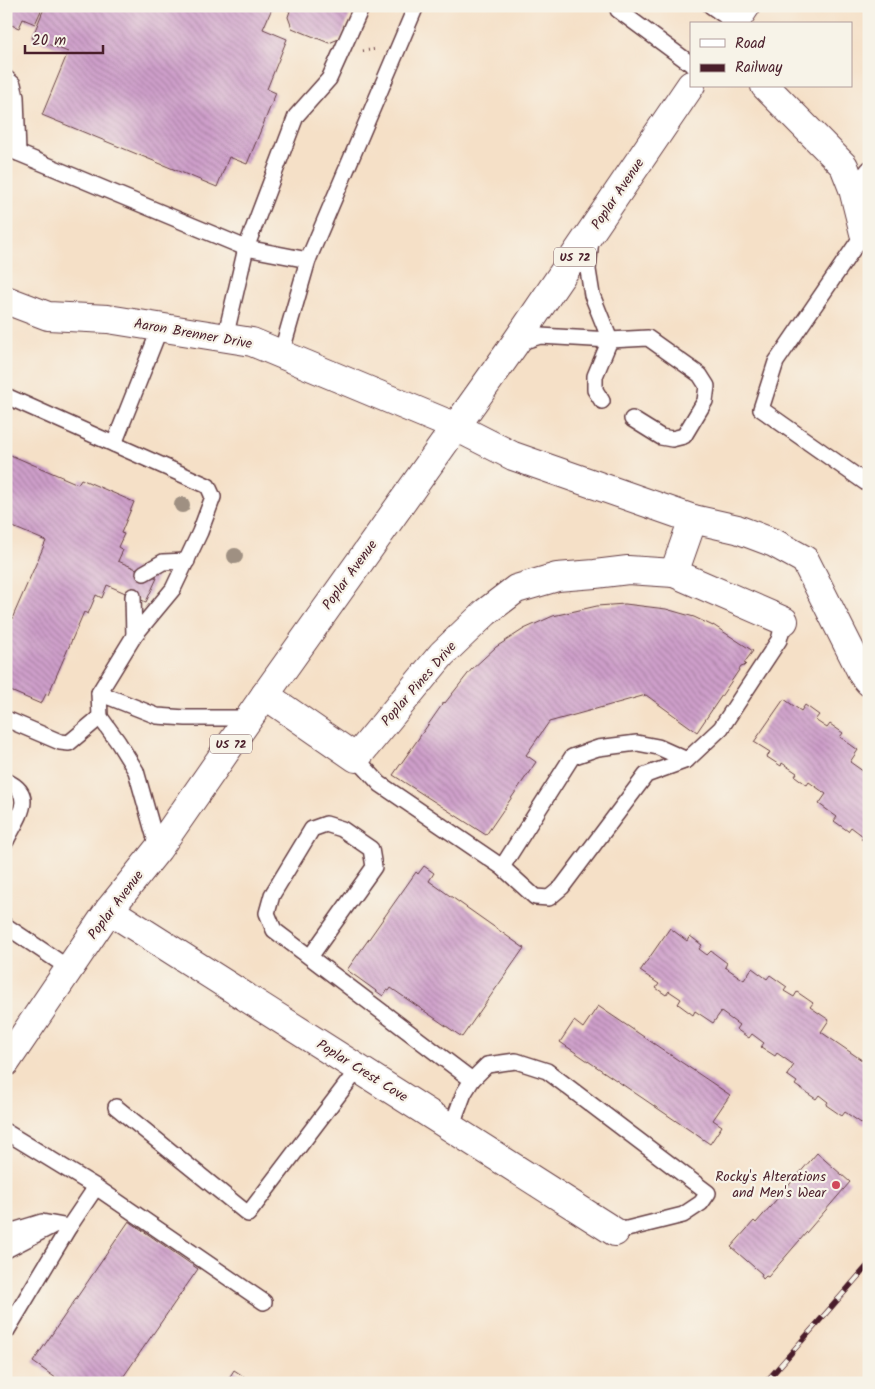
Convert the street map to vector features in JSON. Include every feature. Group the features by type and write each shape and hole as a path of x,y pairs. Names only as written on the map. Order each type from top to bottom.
{"street":[{"name":"Poplar Avenue","path":"6,1062 109,910 158,849 514,345 690,86"},
{"path":"767,88 844,166 861,179 866,235"},
{"name":"Aaron Brenner Drive","path":"6,300 48,316 108,319 252,342 456,427"},
{"path":"456,427 513,456 693,519 737,528 774,543 805,560 863,675 869,682"},
{"path":"674,573 693,519"},
{"name":"Poplar Pines Drive","path":"356,758 442,654 486,612 516,589 557,577 628,570 674,573 784,621"},
{"path":"265,695 356,758"},
{"name":"Poplar Crest Cove","path":"109,910 615,1232"}],"lane":[{"path":"225,338 246,248 296,116 329,79 362,6"},
{"path":"281,354 308,260 416,6"},
{"path":"711,6 738,18"},
{"path":"618,10 690,63"},
{"path":"6,78 13,84 16,98 12,150 246,248 308,260"},
{"path":"591,234 588,270 592,295 610,340 595,376 595,390 602,401"},
{"path":"866,235 776,362 761,409 869,485"},
{"path":"114,444 160,328"},
{"path":"514,345 540,336 610,340 648,338 700,374 707,386 705,402 684,436 672,439 661,437 632,419"},
{"path":"6,396 208,486 213,497 200,532 173,589 134,636 98,693 100,717 136,771 158,849"},
{"path":"144,573 163,562 187,561"},
{"path":"133,596 134,636"},
{"path":"356,758 380,784 502,867 534,897 549,898 562,887 646,775 687,760 721,728 779,640 784,621"},
{"path":"98,693 157,716 249,718"},
{"path":"6,719 60,742 69,742 100,717"},
{"path":"502,867 572,757 598,748 638,743 658,747 687,760"},
{"path":"6,781 16,785 22,792 24,801 6,841"},
{"path":"310,958 374,867 370,849 342,829 326,824 312,829 272,895 267,913 274,930 310,958 472,1080"},
{"path":"6,926 70,969"},
{"path":"451,1128 464,1093 472,1080 487,1065 516,1061 547,1071 708,1193 701,1203 683,1216 615,1232"},
{"path":"116,1108 248,1214 358,1069"},
{"path":"6,1132 96,1188 264,1302"},
{"path":"6,1332 62,1226 96,1188"},
{"path":"6,1233 42,1222 62,1226"},
{"path":"6,1250 62,1226"}],"building":[{"path":"6,6 43,6 35,24 23,19 19,28 6,23"},
{"path":"45,6 273,6 263,29 287,39 267,89 276,93 247,164 229,157 217,187 42,115 68,52 32,38"},
{"path":"279,6 353,6 341,38 329,43 292,28 288,17 290,11"},
{"path":"6,453 78,484 81,479 134,502 121,533 124,534 118,547 123,550 118,561 157,578 146,602 107,585 102,598 96,595 88,614 84,612 48,695 46,694 41,704 6,689 6,619 11,621 46,541 6,524"},
{"path":"625,604 666,609 694,617 713,625 753,651 744,663 746,664 741,667 697,732 646,695 549,722 526,755 536,762 486,835 393,775 444,702 471,670 496,647 524,629 553,616 597,606"},
{"path":"784,699 801,711 805,705 819,715 815,720 827,728 830,724 843,733 840,737 858,750 850,762 867,774 869,772 869,844 861,839 863,836 851,827 848,831 834,821 837,817 819,804 826,794 809,782 807,785 795,776 797,773 782,763 781,766 767,757 770,752 754,742"},
{"path":"424,866 434,873 429,881 524,948 462,1037 391,988 383,996 347,970 416,872 418,874"},
{"path":"670,928 687,941 690,936 702,945 699,949 707,955 711,951 727,963 725,967 744,980 752,968 767,979 770,975 787,987 784,991 794,997 797,992 813,1003 810,1007 829,1020 821,1032 869,1065 869,1119 864,1125 845,1112 842,1116 826,1105 828,1102 819,1095 816,1099 795,1085 797,1082 787,1075 794,1065 777,1053 775,1056 761,1047 764,1043 752,1034 749,1038 736,1029 739,1025 721,1012 713,1023 695,1011 693,1015 678,1004 681,999 669,991 666,995 656,988 659,984 640,971"},
{"path":"598,1006 730,1095 713,1120 722,1126 710,1144 560,1042 574,1021 583,1028"},
{"path":"817,1153 850,1182 768,1277 766,1276 763,1279 762,1274 731,1247 754,1221 756,1223"},
{"path":"129,1221 198,1269 119,1383 63,1383 33,1362"},
{"path":"234,1370 254,1383 226,1383"}],"railway":[{"path":"765,1383 869,1264"}],"place":[{"name":"Rocky's Alterations and Men's Wear","path":"836,1185"}]}
